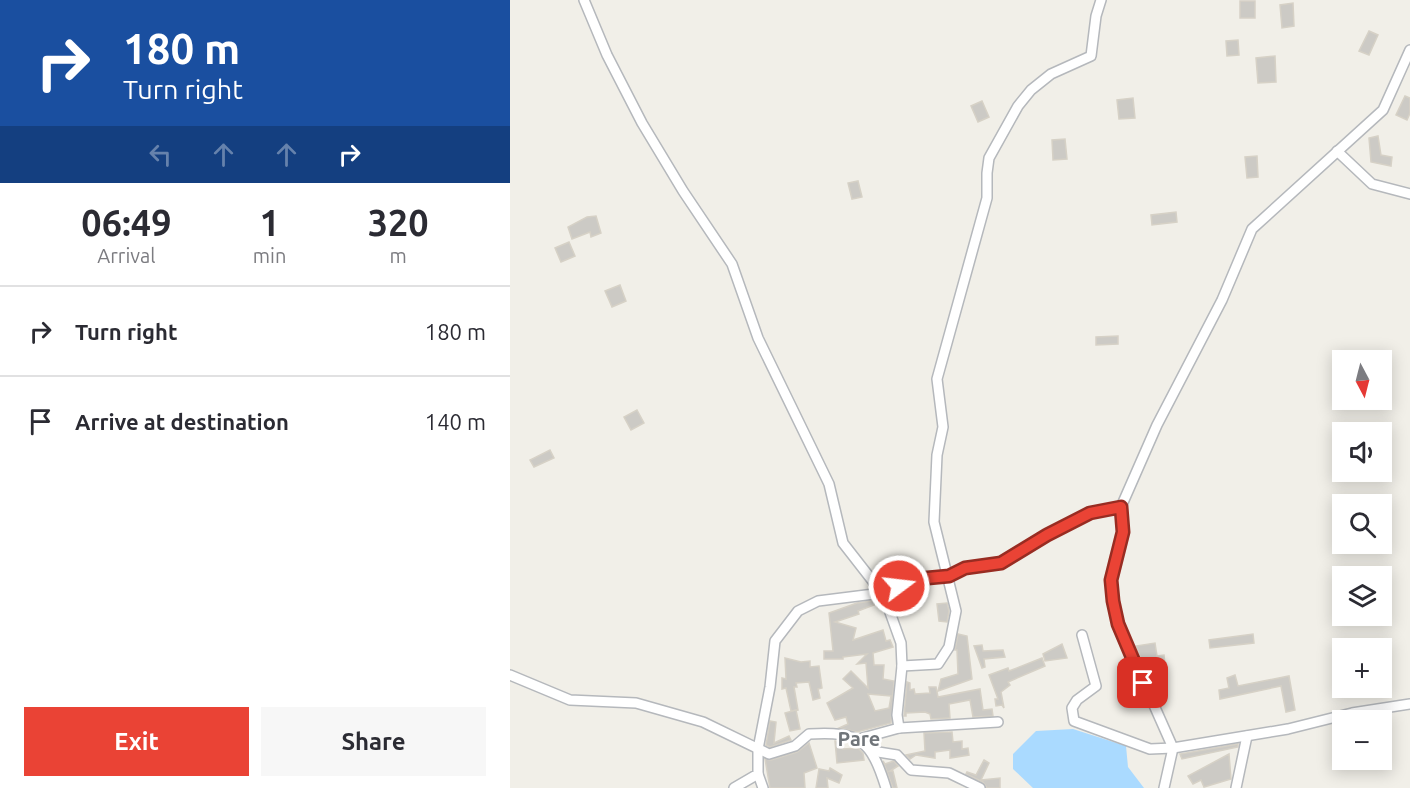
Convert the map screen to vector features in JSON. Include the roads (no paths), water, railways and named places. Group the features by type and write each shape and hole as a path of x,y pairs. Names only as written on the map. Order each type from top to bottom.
{"street":[{"path":"584,0 607,55 642,123 682,190 732,264 758,338 829,484 843,543 882,593 899,633 902,666 897,705 899,729"},
{"path":"902,666 938,664 949,648 956,611 949,576 937,542 934,522 935,477 943,427 937,379 987,198 987,173 990,158 1018,106 1031,90 1051,74 1091,56 1096,16 1101,0"},
{"path":"1164,788 1173,748 1122,633 1113,601 1111,580 1123,532 1121,507 1157,425 1222,300 1252,229 1383,110 1410,50"},
{"path":"1337,152 1372,184 1410,194"},
{"path":"763,788 758,774 758,749 770,687 775,641 798,611 818,601 882,593 917,579 949,576 965,568 1001,563 1047,535 1090,513 1121,507"},
{"path":"1082,635 1096,686 1077,700 1072,708 1074,721 1150,749 1173,748 1247,736 1352,713 1410,704"},
{"path":"510,675 570,700 636,703 703,722 770,754 795,746 809,734 835,733 859,739 899,729 998,722"},
{"path":"1236,788 1247,736"},
{"path":"859,739 872,751 886,788"},
{"path":"872,751 897,755 911,770 950,773 980,788"},
{"path":"734,788 758,774"}],"water":[{"path":"1073,729 1126,746 1128,767 1144,788 1033,788 1013,769 1013,754 1036,731"}],"district":[{"name":"Pare","path":"859,739"}]}
